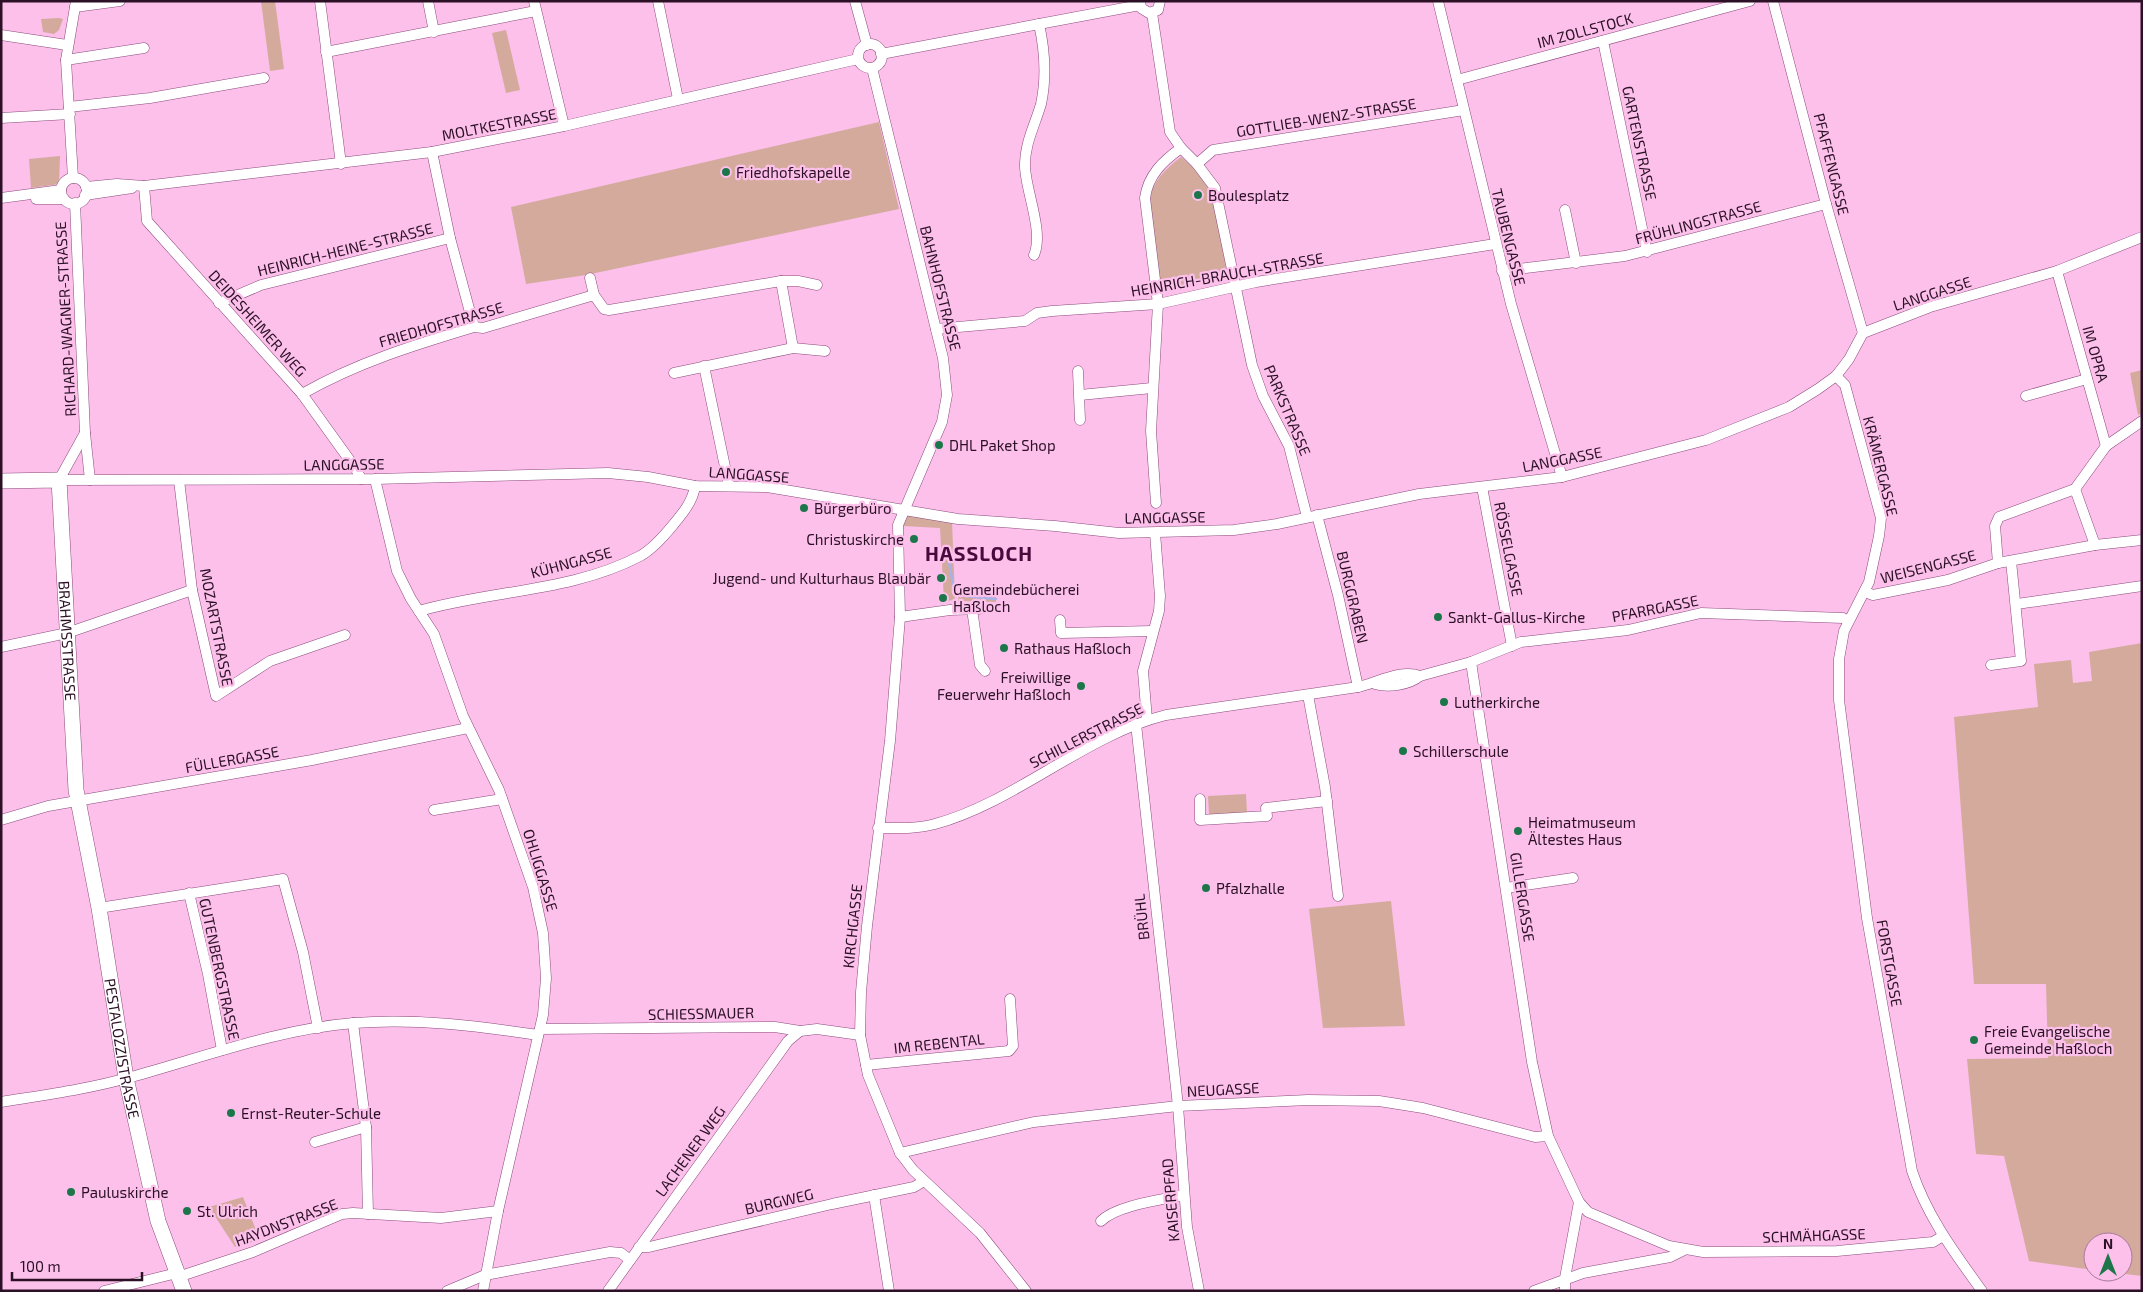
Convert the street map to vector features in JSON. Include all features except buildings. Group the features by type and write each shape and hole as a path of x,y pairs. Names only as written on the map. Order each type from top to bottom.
{"main road":[{"path":"1,481 59,480"},
{"name":"BRAHMSSTRASSE","path":"59,480 72,732 78,801"},
{"name":"PESTALOZZISTRASSE","path":"78,801 99,908 126,1078 158,1221 179,1280"}],"street":[{"path":"73,178 66,60 75,4 120,1"},
{"path":"320,1 341,164"},
{"path":"428,1 434,32"},
{"path":"658,1 678,99"},
{"path":"855,1 867,45"},
{"path":"881,54 1140,3 1146,12 1152,13 1158,10 1160,1"},
{"name":"TAUBENGASSE","path":"1438,1 1502,271 1562,477"},
{"name":"IM ZOLLSTOCK","path":"1457,80 1750,1"},
{"name":"PFAFFENGASSE","path":"1773,1 1826,204 1863,333"},
{"path":"326,52 434,32 535,6 564,126"},
{"name":"PARKSTRASSE","path":"1152,13 1170,132 1215,188 1252,365 1263,396 1289,446 1312,516"},
{"path":"1034,255 1037,242 1025,169 1025,156 1040,106 1045,80 1045,58 1039,24"},
{"path":"1,36 67,45"},
{"name":"GARTENSTRASSE","path":"1604,41 1647,252"},
{"path":"867,45 877,47 881,54 878,64 872,68 865,67 858,59 860,49 867,45"},
{"path":"66,60 144,48"},
{"name":"MOLTKESTRASSE","path":"75,203 82,200 86,191 117,184 142,186 432,152 564,126 858,59"},
{"name":"BAHNHOFSTRASSE","path":"872,68 936,329 946,380 945,408 938,432 903,510"},
{"path":"1,118 70,111 264,78"},
{"name":"GOTTLIEB-WENZ-STRASSE","path":"1197,164 1213,150 1464,110"},
{"path":"1156,503 1151,431 1158,304 1145,198 1147,185 1155,172 1181,148"},
{"path":"432,152 450,238 474,327"},
{"path":"63,195 65,181 73,178 80,180 86,191"},
{"name":"DEIDESHEIMER WEG","path":"142,186 147,221 302,394 356,469 361,479"},
{"path":"1,198 63,195 75,203"},
{"name":"RICHARD-WAGNER-STRASSE","path":"75,203 85,433 90,480"},
{"name":"FRÜHLINGSTRASSE","path":"1502,271 1576,263 1647,252 1826,204"},
{"path":"1565,210 1576,263"},
{"name":"LANGGASSE","path":"59,480 375,479 608,473 648,477 695,486 782,489 958,519 1119,533 1257,528 1419,494 1562,477 1706,440 1789,407 1836,376 1849,359 1863,333 1930,307 2057,271 2142,237"},
{"name":"HEINRICH-HEINE-STRASSE","path":"219,303 261,285 450,238"},
{"name":"HEINRICH-BRAUCH-STRASSE","path":"936,329 1025,321 1037,313 1052,311 1158,304 1236,285 1495,244"},
{"name":"IM OPRA","path":"2057,271 2106,446"},
{"path":"590,278 594,296 604,309 609,310 654,302 660,303 781,281 798,281 817,285"},
{"path":"781,281 793,348"},
{"name":"FRIEDHOFSTRASSE","path":"302,394 334,377 380,357 474,327 483,328 594,296"},
{"path":"674,373 793,348 826,351"},
{"path":"704,366 729,486"},
{"path":"1078,371 1080,420"},
{"name":"KRÄMERGASSE","path":"1836,376 1845,385 1879,509 1879,536 1864,592 1848,621"},
{"path":"2026,396 2087,379"},
{"path":"1080,395 1152,388"},
{"path":"2095,545 2075,489 2106,446 2142,421"},
{"name":"RICHARD-WAGNER-STRASSE","path":"59,480 85,433"},
{"name":"OHLIGGASSE","path":"375,479 395,565 419,611 434,634 468,728 502,799 533,887 542,924 546,978 539,1032 498,1211 483,1291"},
{"name":"MOZARTSTRASSE","path":"179,480 192,590 216,696 270,661 345,635"},
{"name":"KÜHNGASSE","path":"419,611 451,602 564,582 641,556 655,545 677,521 691,500 695,486"},
{"name":"RÖSSELGASSE","path":"1482,487 1512,646"},
{"name":"WEISENGASSE","path":"1998,563 1995,526 1999,517 2075,489"},
{"name":"KIRCHGASSE","path":"903,510 898,525 900,617 890,741 878,828 862,974 860,1034 866,1065 900,1153 924,1181 980,1233 1026,1291"},
{"name":"BURGGRABEN","path":"1312,516 1338,595 1358,687"},
{"path":"1146,720 1143,670 1159,611 1160,596 1155,533"},
{"name":"WEISENGASSE","path":"1864,592 1873,595 1948,580 1998,563 2095,545 2142,540"},
{"path":"1991,666 2021,661 2017,604 2011,561"},
{"path":"2017,604 2142,586"},
{"path":"1,647 67,633 192,590"},
{"path":"900,617 976,609 980,665 985,671"},
{"name":"PFARRGASSE","path":"1471,662 1522,642 1628,630 1701,612 1843,618 1848,621"},
{"path":"1060,620 1061,633 1153,631"},
{"name":"FORSTGASSE","path":"1848,621 1844,631 1839,659 1839,700 1867,918 1912,1170 1921,1197 1943,1236 1982,1291"},
{"name":"SCHILLERSTRASSE","path":"878,828 921,827 952,818 1007,794 1055,766 1146,720 1166,715 1375,684 1382,679 1412,673 1420,676 1471,662"},
{"name":"GILLERGASSE","path":"1471,662 1532,1062 1548,1136"},
{"path":"1308,695 1327,801 1338,896"},
{"name":"BRÜHL","path":"1136,724 1178,1106"},
{"name":"FÜLLERGASSE","path":"1,820 48,806 312,760 468,728"},
{"path":"434,810 502,799"},
{"path":"1200,799 1200,820 1267,816 1266,808 1327,801"},
{"path":"1506,888 1573,878"},
{"path":"99,908 283,879 303,952 318,1028"},
{"name":"GUTENBERGSTRASSE","path":"189,893 208,974 222,1050"},
{"name":"IM REBENTAL","path":"866,1065 1009,1051 1013,1046 1010,999"},
{"name":"SCHIESSMAUER","path":"1,1102 126,1078 222,1050 318,1028 353,1023 427,1021 539,1032 775,1027 800,1031 817,1029 860,1034"},
{"path":"353,1023 366,1127 368,1214"},
{"name":"LACHENER WEG","path":"608,1291 788,1041 800,1031"},
{"name":"NEUGASSE","path":"900,1153 1034,1122 1178,1106 1308,1100 1378,1101 1423,1108 1535,1137 1548,1136"},
{"name":"KAISERPFAD","path":"1178,1106 1189,1246 1199,1291"},
{"path":"315,1142 366,1127"},
{"name":"SCHMÄHGASSE","path":"1548,1136 1579,1202 1588,1212 1669,1246 1684,1250 1721,1253 1837,1251 1933,1242 1943,1236"},
{"name":"BURGWEG","path":"639,1247 914,1187 924,1181"},
{"path":"874,1195 888,1291"},
{"path":"1102,1221 1114,1212 1184,1195"},
{"path":"1565,1291 1565,1278 1579,1202"},
{"name":"HAYDNSTRASSE","path":"104,1291 179,1280 253,1252 342,1214 442,1218 498,1211"},
{"name":"SCHMÄHGASSE","path":"1534,1291 1565,1278 1606,1268 1670,1257 1684,1250"},
{"path":"448,1291 485,1275 610,1252 620,1254 630,1260"}],"shaded area":[{"path":"261,1 275,1 284,69 270,71"},
{"path":"41,19 63,19 59,30 54,34 43,32"},
{"path":"506,30 520,90 506,93 492,33"},
{"path":"879,122 899,209 586,275 526,284 511,207"},
{"path":"60,156 59,184 31,188 29,159"},
{"path":"1181,157 1202,177 1216,202 1221,223 1227,277 1162,293 1149,201 1153,187 1160,176"},
{"path":"2142,370 2142,413 2138,415 2130,373"},
{"path":"905,514 952,521 955,600 944,601 940,528 903,526"},
{"path":"959,592 996,594 996,602 958,601"},
{"path":"2142,643 2142,1276 2133,1275 2133,1232 2083,1232 2083,1269 2029,1261 2004,1156 1976,1154 1967,1059 2048,1058 2046,984 1974,984 1954,717 2038,707 2034,664 2071,660 2073,683 2092,681 2089,652"},
{"path":"1246,794 1247,813 1209,814 1208,796"},
{"path":"1391,901 1405,1026 1323,1028 1309,909"},
{"path":"243,1197 260,1240 235,1247 209,1207"}],"waterway":[{"path":"949,562 955,595 996,599"}],"place":[{"name":"Friedhofskapelle","path":"726,172"},
{"name":"Boulesplatz","path":"1198,195"},
{"name":"DHL Paket Shop","path":"939,445"},
{"name":"Bürgerbüro","path":"804,508"},
{"name":"Christuskirche","path":"914,539"},
{"name":"Jugend- und Kulturhaus Blaubär","path":"941,578"},
{"name":"Gemeindebücherei Haßloch","path":"943,598"},
{"name":"Sankt-Gallus-Kirche","path":"1438,617"},
{"name":"Rathaus Haßloch","path":"1004,648"},
{"name":"Freiwillige Feuerwehr Haßloch","path":"1081,686"},
{"name":"Lutherkirche","path":"1444,702"},
{"name":"Schillerschule","path":"1403,751"},
{"name":"Heimatmuseum Ältestes Haus","path":"1518,831"},
{"name":"Pfalzhalle","path":"1206,888"},
{"name":"Freie Evangelische Gemeinde Haßloch","path":"1974,1040"},
{"name":"Ernst-Reuter-Schule","path":"231,1113"},
{"name":"Pauluskirche","path":"71,1192"},
{"name":"St. Ulrich","path":"187,1211"}],"district":[{"name":"HASSLOCH","path":"979,553"}]}
